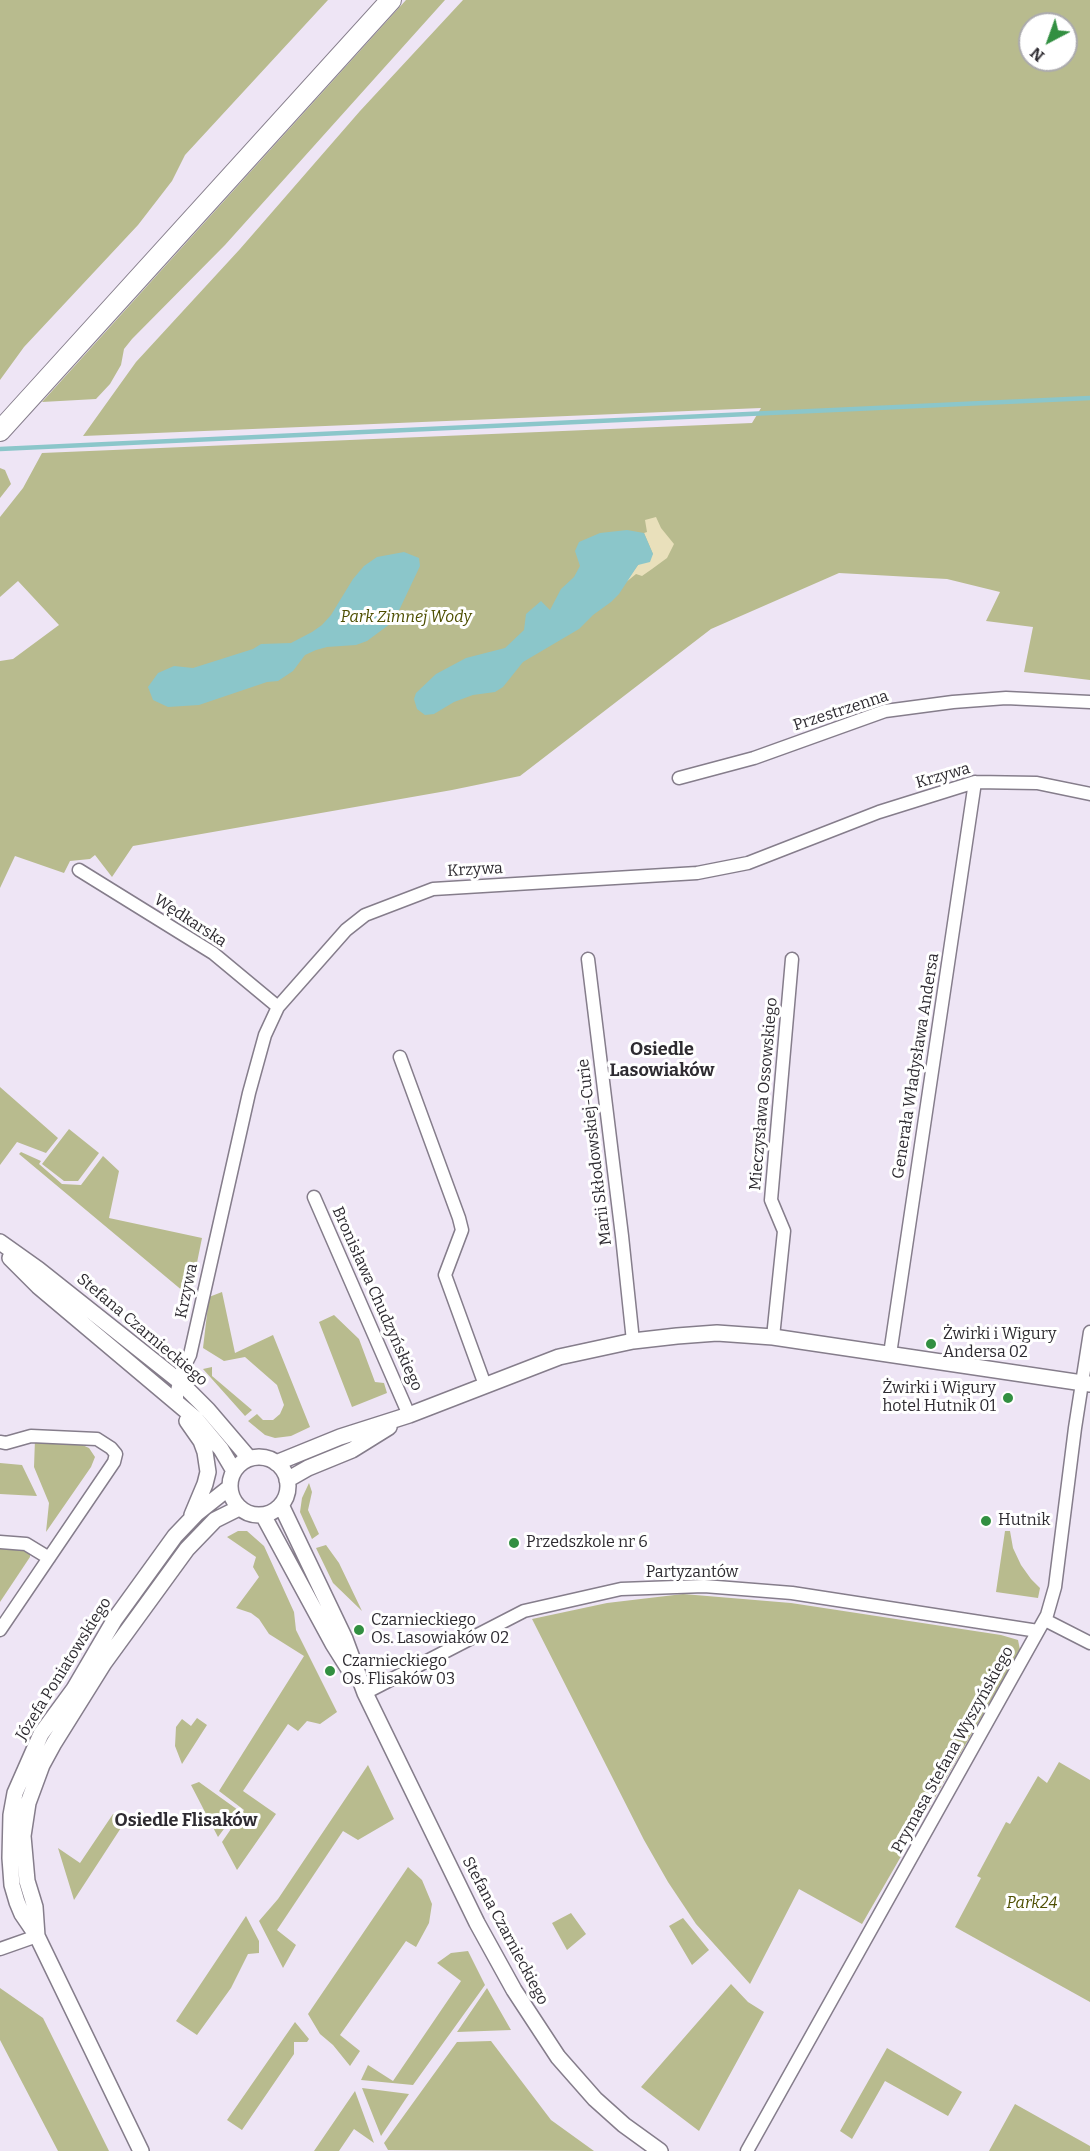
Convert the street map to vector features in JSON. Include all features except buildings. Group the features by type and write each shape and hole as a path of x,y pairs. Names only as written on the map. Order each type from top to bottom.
{"main road":[{"path":"6,424 391,0"}],"street":[{"name":"Przestrzenna","path":"679,778 754,759 885,711 1006,698 1090,702"},
{"name":"Krzywa","path":"177,1403 179,1381 190,1355 249,1092 265,1035 278,1007 346,930 365,915 433,889 697,873 748,863 879,813 975,782 1037,783 1090,794"},
{"name":"Generała Władysława Andersa","path":"890,1354 975,782"},
{"name":"Wędkarska","path":"79,870 213,953 278,1007"},
{"name":"Marii Skłodowskiej-Curie","path":"588,959 633,1341"},
{"name":"Mieczysława Ossowskiego","path":"773,1337 784,1231 771,1200 792,959"},
{"path":"400,1057 459,1218 462,1230 445,1275 485,1385"},
{"name":"Bronisława Chudzyńskiego","path":"314,1197 409,1415"},
{"name":"Stefana Czarnieckiego","path":"0,1242 38,1269 179,1381 208,1410 249,1458"},
{"name":"Stefana Czarnieckiego","path":"0,1247 38,1286 177,1403 208,1432 234,1471"},
{"name":"Prymasa Stefana Wyszyńskiego","path":"747,2151 1042,1625 1055,1587 1086,1383 1090,1332"},
{"path":"276,1463 340,1437 409,1415 560,1357 633,1341 717,1334 773,1337 1086,1383"},
{"path":"177,1403 201,1441 207,1460 208,1472 205,1484 190,1520"},
{"path":"287,1480 308,1468 352,1450 409,1415"},
{"path":"0,1442 6,1443 31,1436 97,1439 111,1448 116,1455 114,1462 0,1630"},
{"path":"249,1458 268,1458 276,1463 287,1480 285,1497 281,1505 276,1510 263,1515 255,1515 239,1508 231,1494 230,1487 234,1471 249,1458"},
{"name":"Józefa Poniatowskiego","path":"141,2151 37,1935 22,1914 12,1885 9,1832 15,1793 26,1766 47,1726 74,1689 115,1619 175,1536 212,1500 230,1487"},
{"name":"Stefana Czarnieckiego","path":"281,1505 345,1639 365,1694 477,1923 534,2022 558,2057 595,2099 624,2125 660,2151"},
{"name":"Józefa Poniatowskiego","path":"37,1935 35,1908 27,1881 24,1836 28,1803 42,1765 104,1663 187,1549 215,1520 239,1508"},
{"name":"Stefana Czarnieckiego","path":"263,1515 333,1644 365,1694"},
{"path":"0,1542 26,1544 48,1558"},
{"name":"Partyzantów","path":"365,1694 524,1611 621,1589 704,1586 792,1593 1042,1625 1090,1643"},
{"path":"0,1949 37,1935"}],"green space":[{"path":"0,0 328,0 185,155 172,181 138,225 24,347 0,380"},
{"path":"406,0 445,0 225,245 132,339 124,349 121,365 110,384 96,399 42,402"},
{"name":"Park Zimnej Wody","path":"463,0 1090,0 1090,680 1024,672 1033,627 986,621 1000,592 947,579 839,573 711,629 520,776 133,846 112,877 95,855 90,859 70,861 64,873 15,856 0,888 0,661 13,659 59,625 18,581 0,597 0,517 23,488 42,453 752,423 761,408 83,436 136,362 240,249 360,111"},
{"path":"0,468 5,470 11,484 0,498"},
{"path":"0,1087 58,1138 46,1153 17,1142 0,1165"},
{"path":"69,1129 99,1153 78,1181 64,1181 42,1164"},
{"path":"21,1152 41,1161 39,1164 62,1184 81,1185 103,1156 119,1171 109,1218 202,1238 190,1297 19,1154"},
{"path":"222,1292 235,1353 273,1335 310,1427 291,1436 275,1438 265,1435 248,1421 257,1414 263,1420 273,1420 280,1414 284,1405 277,1385 245,1357 224,1361 203,1348 209,1297"},
{"path":"334,1315 359,1339 375,1382 384,1383 387,1393 352,1407 319,1322"},
{"path":"212,1367 212,1376 252,1410 245,1416 203,1369"},
{"path":"35,1439 78,1443 89,1448 95,1457 91,1467 46,1532 49,1503 34,1467"},
{"path":"0,1463 22,1465 37,1496 0,1494"},
{"path":"309,1483 312,1492 308,1510 319,1534 312,1539 300,1512 302,1498"},
{"path":"238,1531 247,1531 264,1546 294,1612 296,1630 337,1712 320,1724 307,1721 298,1731 288,1724 243,1791 276,1814 237,1870 222,1842 244,1810 219,1791 304,1656 269,1634 259,1619 251,1613 236,1608 259,1577 253,1567 256,1557 227,1537"},
{"path":"1005,1531 1010,1531 1013,1548 1021,1565 1040,1588 1038,1598 996,1592"},
{"path":"326,1545 339,1563 362,1611 333,1583 316,1548"},
{"path":"0,1546 26,1548 30,1552 30,1557 0,1602"},
{"path":"683,1594 791,1603 1001,1635 1018,1640 1020,1650 862,1924 799,1889 750,1984 696,1924 668,1882 644,1840 532,1619 607,1603"},
{"path":"197,1718 207,1725 182,1764 175,1746 176,1727 182,1719 191,1726"},
{"name":"Park24","path":"1059,1762 1090,1780 1090,2002 955,1927 981,1878 977,1876 1006,1822 1010,1824 1038,1776 1047,1783"},
{"path":"368,1765 394,1819 358,1840 343,1831 277,1930 296,1945 283,1968 259,1921 278,1899"},
{"path":"199,1782 238,1810 218,1837 191,1785"},
{"path":"113,1814 130,1814 74,1900 58,1848 80,1863"},
{"path":"408,1867 422,1880 432,1904 429,1923 416,1947 406,1941 340,2035 360,2051 350,2066 333,2045 320,2034 308,2014"},
{"path":"571,1913 586,1934 567,1950 552,1923"},
{"path":"246,1916 259,1941 259,1953 248,1954 231,1988 197,2035 176,2021"},
{"path":"683,1918 709,1950 692,1965 669,1926"},
{"path":"468,1951 485,1985 413,2085 361,2080 368,2065 393,2081 461,1981 437,1963 451,1953"},
{"path":"731,1984 748,2002 764,2012 699,2131 641,2087"},
{"path":"0,1988 43,2018 109,2151 58,2151 0,2040"},
{"path":"487,1988 511,2030 457,2032"},
{"path":"295,2022 309,2039 307,2042 294,2042 294,2054 242,2130 227,2120"},
{"path":"491,2041 551,2120 594,2151 388,2150 384,2143 457,2042"},
{"path":"887,2048 962,2092 948,2116 885,2081 852,2139 840,2131"},
{"path":"362,2088 409,2094 381,2136"},
{"path":"355,2091 374,2143 354,2129 339,2151 314,2151"},
{"path":"1015,2104 1090,2146 1090,2151 989,2151"}],"sand":[{"path":"656,517 661,528 674,544 667,558 642,576 636,574 625,583 638,565 653,554 644,533 647,532 645,520"}],"shaded area":[{"path":"627,530 644,533 653,554 650,562 638,565 611,602 579,629 523,662 503,687 495,692 473,695 454,702 434,714 425,715 417,709 414,699 416,693 436,674 466,658 505,648 524,630 526,614 541,601 550,610 561,589 574,577 580,566 575,551 579,542 600,533"},
{"path":"404,552 419,558 420,566 394,621 367,641 356,645 316,650 305,655 293,671 278,681 267,682 199,705 168,707 153,700 148,687 158,673 174,666 193,668 253,649 261,644 291,643 312,632 331,615 353,579 364,566 377,557"}],"waterway":[{"path":"0,449 1090,398"}],"place":[{"name":"Żwirki i Wigury Andersa 02","path":"931,1344"},
{"name":"Żwirki i Wigury hotel Hutnik 01","path":"1008,1398"},
{"name":"Hutnik","path":"986,1521"},
{"name":"Przedszkole nr 6","path":"514,1543"},
{"name":"Czarnieckiego Os. Lasowiaków 02","path":"359,1630"},
{"name":"Czarnieckiego Os. Flisaków 03","path":"330,1671"}],"district":[{"name":"Osiedle Lasowiaków","path":"662,1060"},
{"name":"Osiedle Flisaków","path":"186,1821"}]}
